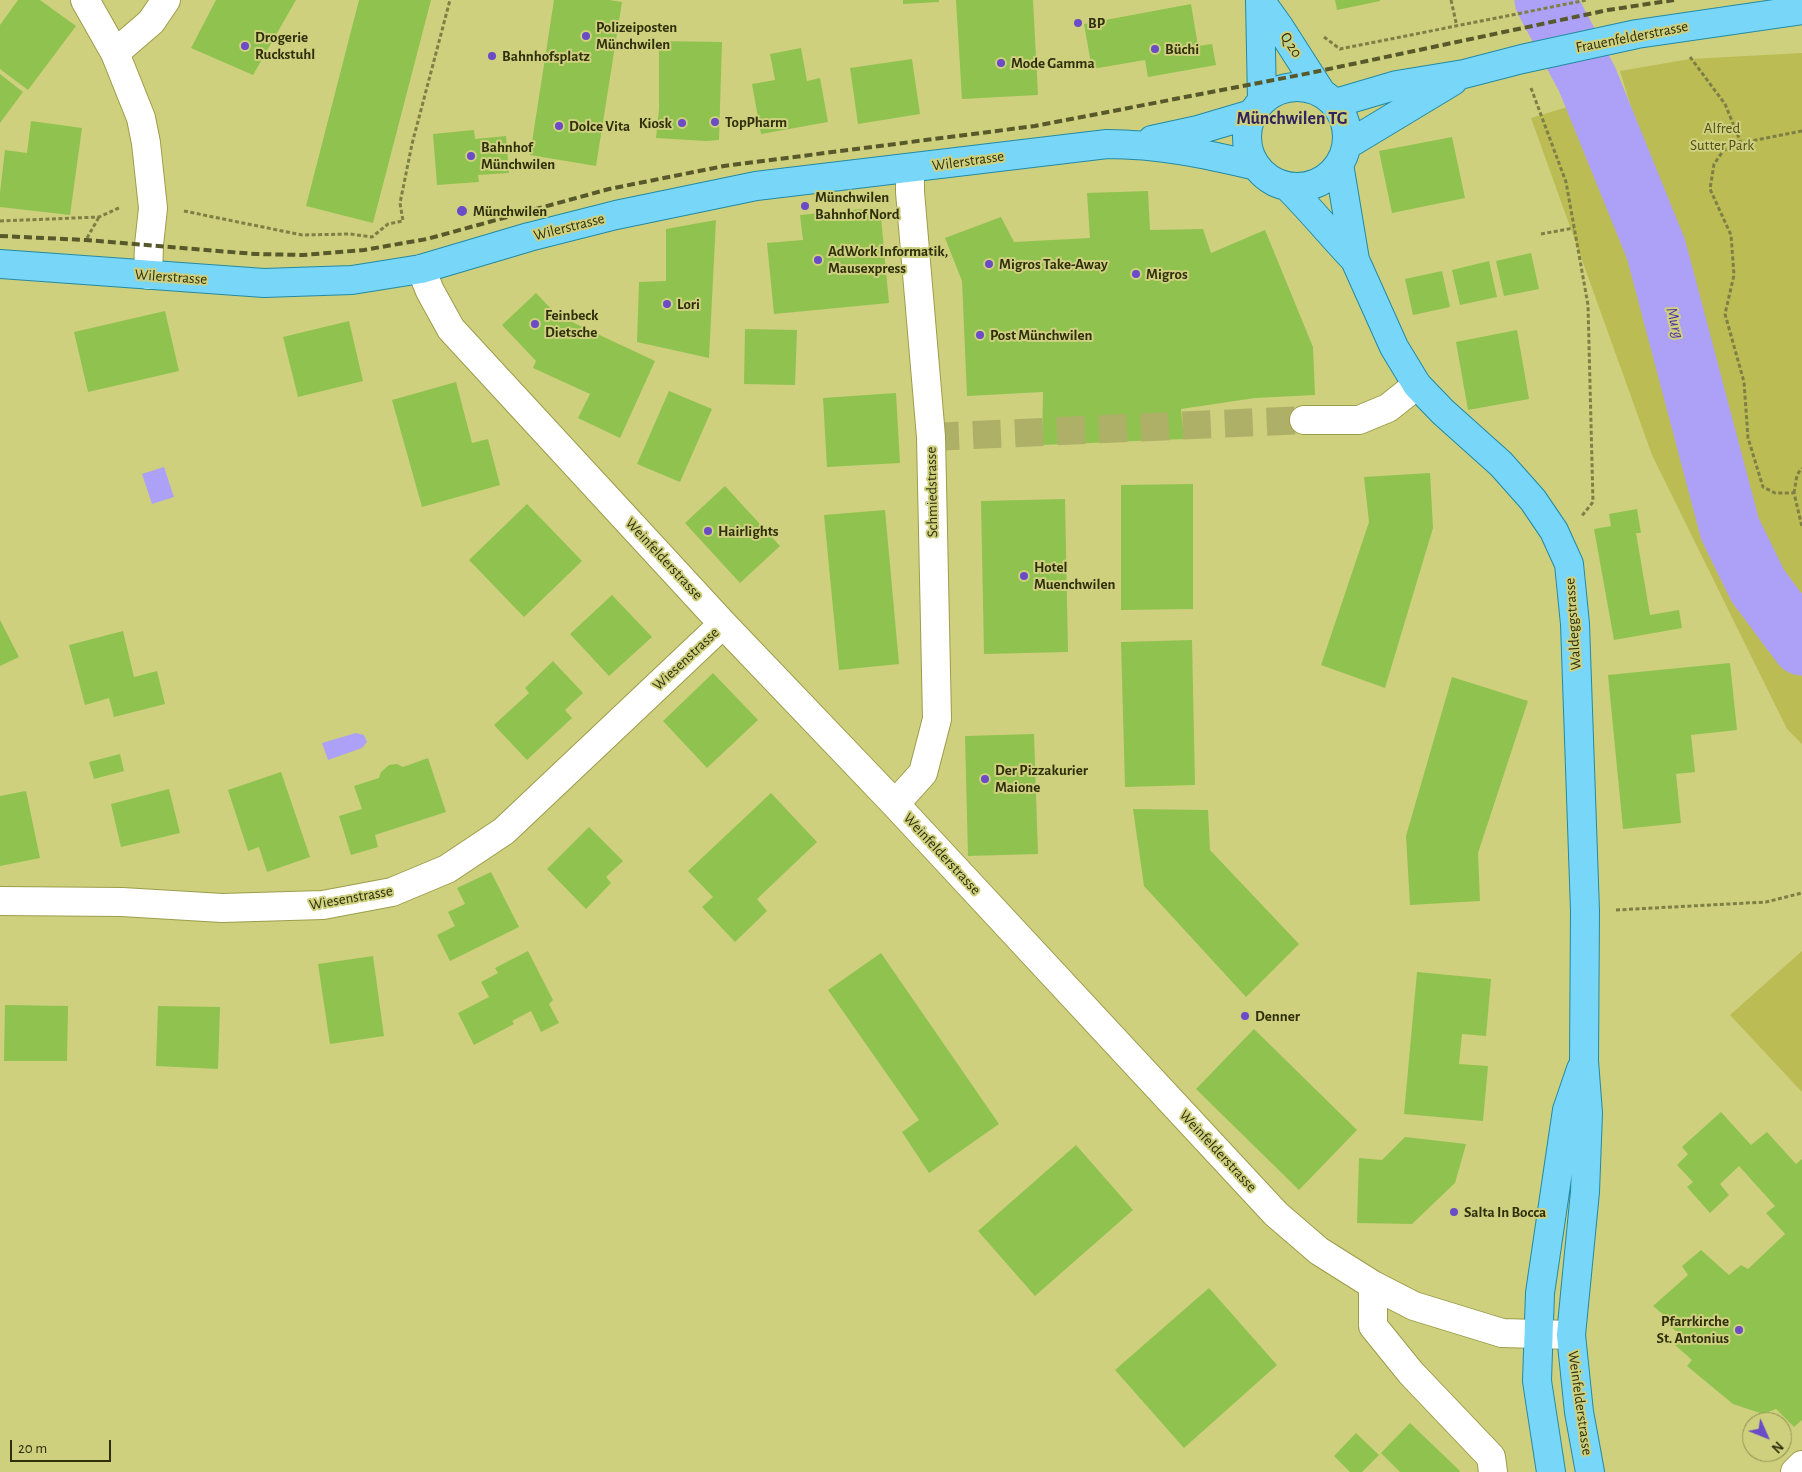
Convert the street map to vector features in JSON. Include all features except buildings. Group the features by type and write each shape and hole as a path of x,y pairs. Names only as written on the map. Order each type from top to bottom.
{"main road":[{"name":"Q 20","path":"1260,0 1328,98"},
{"name":"Q 20","path":"1257,107 1260,0"},
{"name":"Frauenfelderstrasse","path":"1328,98 1464,74 1521,59 1637,34 1802,10"},
{"name":"Frauenfelderstrasse","path":"1343,154 1464,74"},
{"path":"1290,86 1306,87 1328,98 1343,116 1348,130 1343,154 1329,175 1316,183 1302,187 1287,186 1275,182 1264,175 1249,154 1247,140 1247,127 1257,107 1275,91 1290,86"},
{"name":"Wilerstrasse","path":"1138,144 1198,130 1257,107"},
{"name":"Wilerstrasse","path":"0,264 264,283 352,280 420,269 529,237 606,218 756,186 1057,148 1107,144 1138,144 1199,153 1256,166"},
{"name":"Waldeggstrasse","path":"1343,154 1355,260 1394,347 1417,385 1443,412 1501,464 1533,500 1554,531 1569,564 1575,624 1585,911 1584,1061"},
{"name":"Waldeggstrasse","path":"1287,186 1314,213 1332,236 1355,260"},
{"path":"1551,1472 1537,1381 1540,1293 1567,1110 1584,1061"},
{"name":"Weinfelderstrasse","path":"1584,1061 1588,1113 1585,1192 1571,1335 1578,1412 1590,1472"}],"street":[{"path":"85,0 115,53 141,118 154,208 149,245 148,275"},
{"path":"115,53 151,22 166,0"},
{"name":"Schmiedstrasse","path":"895,804 923,773 937,719 931,436 910,192 910,168"},
{"name":"Weinfelderstrasse","path":"420,269 451,329 1276,1214 1319,1251 1373,1285 1414,1306 1502,1333 1571,1335"},
{"path":"1304,420 1359,420 1388,408 1417,385"},
{"name":"Wiesenstrasse","path":"0,901 122,902 231,908 324,905 392,892 447,869 504,831 724,624"},
{"path":"1373,1285 1373,1326 1411,1373 1491,1457 1493,1472"},
{"path":"1795,1472 1802,1465"}],"path":[{"path":"180,211 302,235 350,234 372,237 388,224 403,221 400,203 412,144 450,0"},
{"path":"1451,0 1457,27"},
{"path":"1320,34 1340,49 1587,0"},
{"path":"1687,26 1690,59 1726,104 1741,144"},
{"path":"1521,59 1566,182 1588,305 1593,502 1579,519"},
{"path":"1794,493 1775,493 1763,487 1748,438 1744,382 1725,314 1734,275 1731,235 1710,189 1714,164 1724,150 1741,144 1802,131"},
{"path":"0,221 99,217 128,204"},
{"path":"86,240 99,217"},
{"path":"1541,234 1574,228"},
{"path":"1802,468 1797,475 1794,493 1802,527"},
{"path":"1585,911 1766,902 1802,893"}],"green space":[{"name":"Alfred Sutter Park","path":"1802,53 1802,613 1778,593 1620,71 1690,59"},
{"path":"1614,93 1774,596 1802,621 1802,744 1787,729 1652,455 1531,118"},
{"path":"1802,951 1802,1092 1730,1015"}],"shaded area":[{"path":"164,467 174,497 152,504 142,474"},
{"path":"356,733 364,735 367,742 362,748 328,760 322,743"}],"waterway":[{"name":"Murg","path":"1545,0 1587,79 1656,249 1730,529 1758,586 1802,645"}],"tunnel":[{"path":"931,437 1304,420"}],"railway":[{"path":"0,236 86,240 255,254 303,255 364,250 427,239 609,189 724,166 1035,126 1310,73 1608,10 1674,0"}],"place":[{"name":"BP","path":"1078,23"},
{"name":"Polizeiposten Münchwilen","path":"586,36"},
{"name":"Drogerie Ruckstuhl","path":"245,46"},
{"name":"Büchi","path":"1155,49"},
{"name":"Bahnhofsplatz","path":"492,56"},
{"name":"Mode Gamma","path":"1001,63"},
{"name":"TopPharm","path":"715,122"},
{"name":"Kiosk","path":"682,123"},
{"name":"Dolce Vita","path":"559,126"},
{"name":"Bahnhof Münchwilen","path":"471,156"},
{"name":"Münchwilen Bahnhof Nord","path":"805,206"},
{"name":"Münchwilen","path":"462,211"},
{"name":"AdWork Informatik, Mausexpress","path":"818,260"},
{"name":"Migros Take-Away","path":"989,264"},
{"name":"Migros","path":"1136,274"},
{"name":"Lori","path":"667,304"},
{"name":"Feinbeck Dietsche","path":"535,324"},
{"name":"Post Münchwilen","path":"980,335"},
{"name":"Hairlights","path":"708,531"},
{"name":"Hotel Muenchwilen","path":"1024,576"},
{"name":"Der Pizzakurier Maione","path":"985,779"},
{"name":"Denner","path":"1245,1016"},
{"name":"Salta In Bocca","path":"1454,1212"},
{"name":"Pfarrkirche St. Antonius","path":"1739,1330"}],"district":[{"name":"Münchwilen TG","path":"1292,119"}]}
